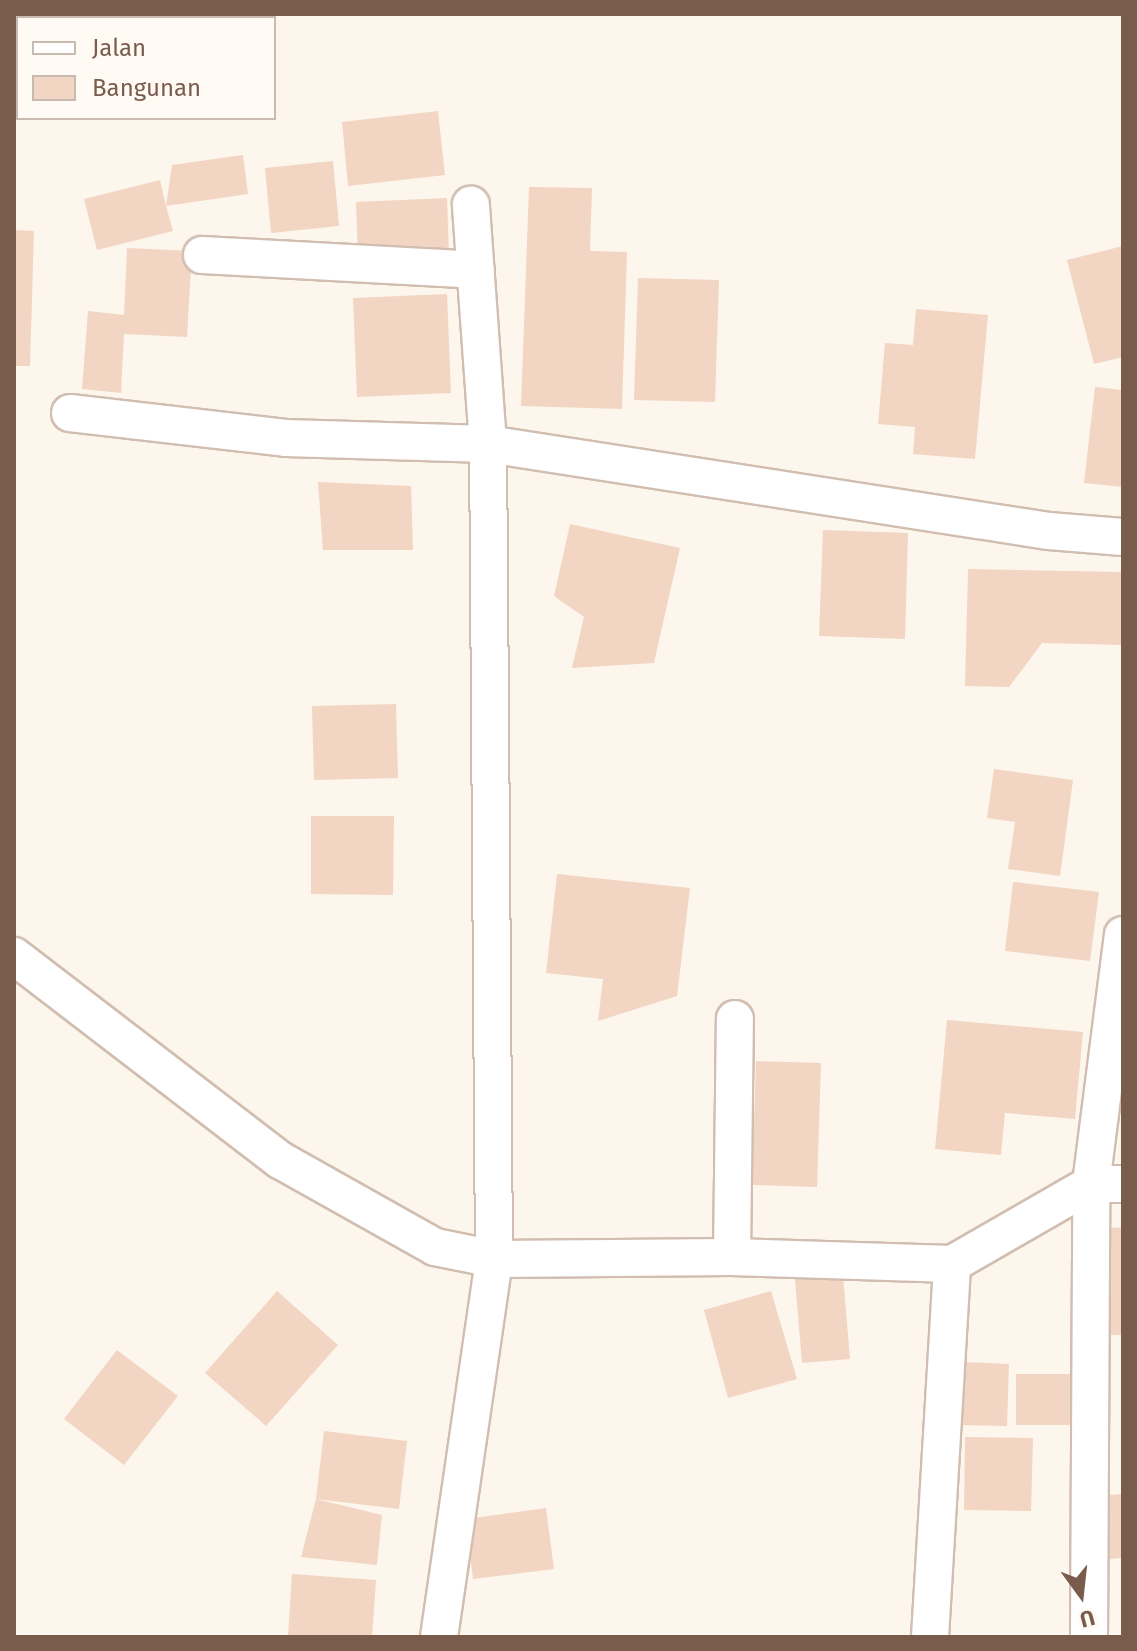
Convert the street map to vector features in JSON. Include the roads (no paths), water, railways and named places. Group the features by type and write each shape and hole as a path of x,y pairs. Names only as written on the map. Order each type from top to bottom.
{"street":[{"path":"439,1637 494,1259 488,444 471,205"},
{"path":"202,255 476,270"},
{"path":"70,413 286,438 488,444 1049,531 1123,537"},
{"path":"1089,1637 1107,1184 1123,935"},
{"path":"14,956 280,1160 329,1191 435,1247 494,1259 732,1257 952,1264 1107,1184"},
{"path":"732,1257 735,1019"},
{"path":"930,1637 952,1264"}]}
